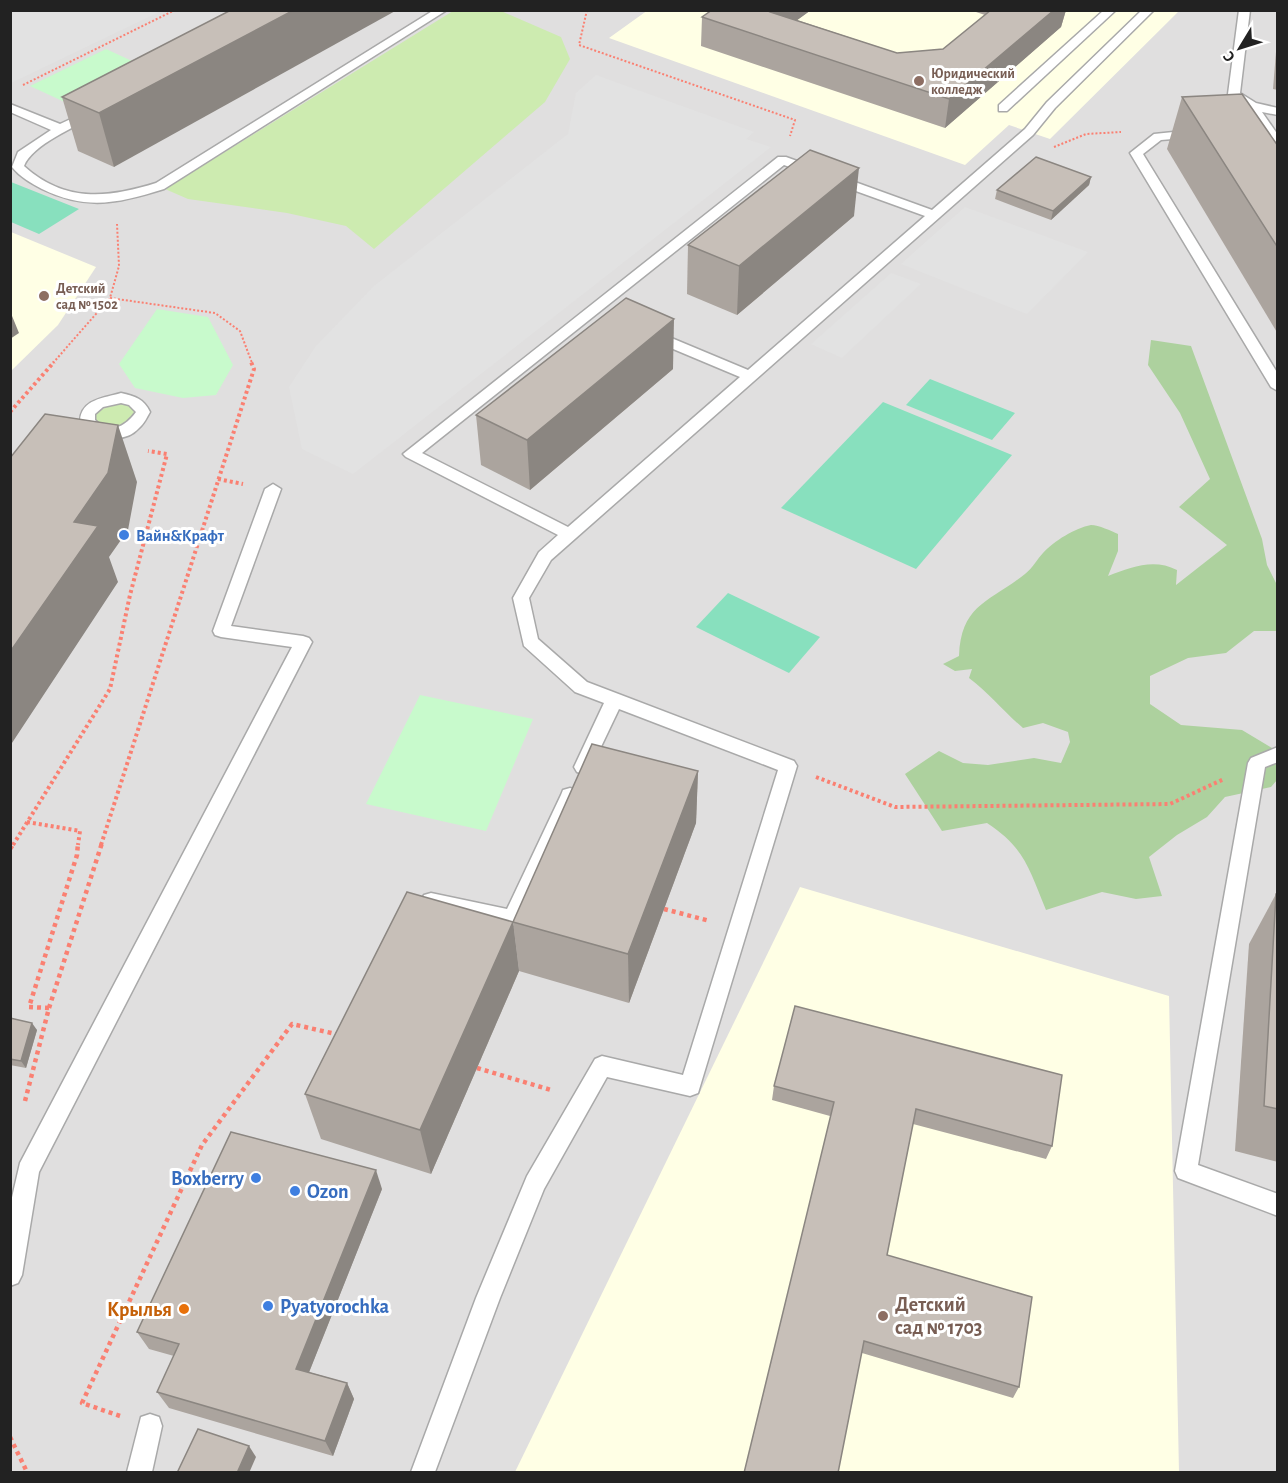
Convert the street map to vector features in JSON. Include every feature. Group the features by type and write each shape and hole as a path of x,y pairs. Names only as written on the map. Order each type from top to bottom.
{"lane":[{"path":"102,108 60,129 22,155 18,167 27,177 73,198 98,201 124,198 160,186 442,10"},
{"path":"1004,108 1111,10"},
{"path":"1245,10 1234,94 1252,106 1278,112"},
{"path":"423,1473 484,1309 535,1183 602,1066 690,1086 788,766 581,687 530,642 521,598 545,556 1029,132 1051,105 1142,14"},
{"path":"1252,106 1261,129 1278,145"},
{"path":"10,107 60,129"},
{"path":"1201,134 1158,137 1136,153 1278,387"},
{"path":"569,534 411,454 597,312 782,160 934,215"},
{"path":"634,328 750,376"},
{"path":"77,428 89,411"},
{"path":"10,1275 28,1170 303,642 221,631 273,489"},
{"path":"414,909 419,898 512,918 614,701"},
{"path":"1278,754 1257,763 1186,1171 1278,1205"},
{"path":"139,1473 150,1426"}],"path":[{"path":"21,86 176,10"},
{"path":"587,10 579,45 795,120 782,160"},
{"path":"1049,150 1080,135 1109,131 1129,133"},
{"path":"10,412 110,298 119,266 117,224 124,198"},
{"path":"22,1110 49,1008 254,369 240,331 214,313 110,298"},
{"path":"10,849 110,688 130,595 167,454 146,450"},
{"path":"788,766 895,807 1170,804 1257,763"},
{"path":"27,822 80,831 77,855 29,1007 49,1008"},
{"path":"664,909 738,929"},
{"path":"150,1426 82,1403 202,1145 292,1024 345,1036"},
{"path":"477,1068 583,1100"},
{"path":"10,1437 27,1473"}],"shaded area":[{"path":"11,10 161,10 161,11 11,83"},
{"name":"Юридический колледж","path":"648,10 1179,11 1050,139 1009,125 965,165 609,38"},
{"path":"11,11 1277,11 1277,1472 11,1472"},
{"path":"596,75 754,132 746,139 771,147 353,474 302,449 289,387 316,346 374,286 568,134 576,93"},
{"path":"965,207 1088,252 1027,314 901,264"},
{"name":"Детский сад № 1502","path":"11,232 96,267 58,325 11,371"},
{"path":"891,273 921,284 842,358 811,344"},
{"name":"Детский сад № 1703","path":"800,887 1169,996 1179,1472 515,1472"}],"green space":[{"path":"453,11 501,11 561,37 570,59 545,102 374,249 346,226 287,213 188,199 165,189"},
{"path":"106,49 143,66 69,104 30,86"},
{"path":"10,182 79,209 39,234 11,222"},
{"path":"157,309 208,317 233,365 216,395 183,398 135,388 119,364"},
{"path":"1151,340 1191,346 1262,539 1267,565 1277,585 1277,631 1254,631 1226,653 1188,658 1150,676 1150,704 1181,725 1242,730 1277,751 1277,780 1271,787 1225,797 1207,817 1177,835 1149,857 1162,896 1136,899 1102,892 1046,910 1024,860 1010,841 987,823 942,831 905,774 939,751 963,763 988,765 1034,758 1061,763 1070,742 1068,732 1043,723 1023,728 969,678 972,669 955,671 943,664 959,656 965,625 980,606 1028,572 1043,553 1059,540 1078,529 1091,525 1105,528 1118,534 1118,551 1108,576 1142,565 1168,566 1177,570 1176,585 1227,545 1179,507 1210,479 1180,413 1148,365"},
{"path":"930,379 1015,413 992,440 906,405"},
{"path":"883,402 1012,455 916,569 781,508"},
{"path":"123,403 131,406 134,412 128,421 119,425 98,424 95,419 97,412 113,404"},
{"path":"728,593 820,637 789,673 696,627"},
{"path":"420,695 533,719 486,831 366,804"}],"building":[{"path":"231,10 294,10 99,113 62,97"},
{"path":"712,10 772,10 770,12 897,53 943,49 991,10 1054,10 949,99 702,17"},
{"path":"1242,94 1278,146 1278,248 1182,97"},
{"path":"810,150 859,168 739,266 688,245"},
{"path":"1036,157 1091,177 1053,211 997,190"},
{"path":"626,298 674,319 527,440 476,415"},
{"path":"45,414 118,425 108,473 74,522 98,526 10,652 10,458"},
{"path":"592,744 698,771 628,954 513,922"},
{"path":"407,892 513,922 420,1130 305,1094"},
{"path":"1276,894 1278,894 1278,1109 1264,1106"},
{"path":"795,1006 1062,1075 1052,1146 916,1109 887,1255 1032,1297 1019,1387 864,1341 838,1473 744,1473 834,1102 774,1086"},
{"path":"10,1018 32,1023 21,1061 10,1059"},
{"path":"231,1132 376,1170 296,1369 347,1383 325,1441 157,1392 179,1344 137,1332"},
{"path":"198,1429 249,1446 237,1473 177,1473"}],"place":[{"name":"Юридический колледж","path":"919,81"},
{"name":"Детский сад № 1502","path":"44,296"},
{"name":"Вайн&Крафт","path":"124,535"},
{"name":"Boxberry","path":"256,1178"},
{"name":"Ozon","path":"295,1191"},
{"name":"Pyatyorochka","path":"268,1306"},
{"name":"Крылья","path":"184,1309"},
{"name":"Детский сад № 1703","path":"883,1316"}]}
